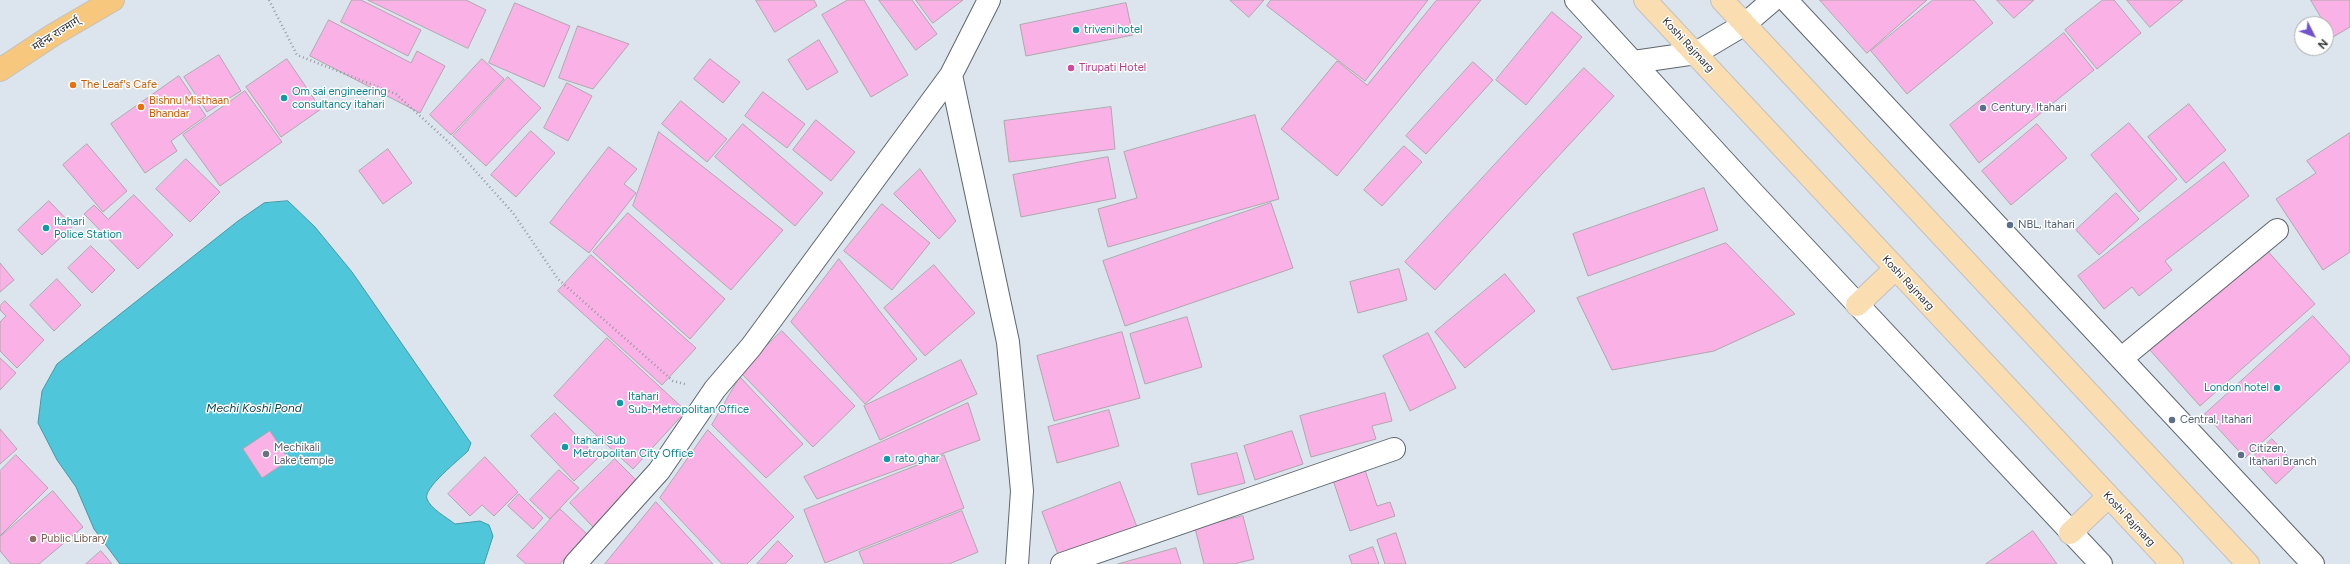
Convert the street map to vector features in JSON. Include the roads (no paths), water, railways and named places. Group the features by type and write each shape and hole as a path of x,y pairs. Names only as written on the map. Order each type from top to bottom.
{"highway":[{"name":"महेन्द्र राज्मार्ग्","path":"0,70 53,35 113,0"}],"main road":[{"name":"Koshi Rajmarg","path":"1645,0 2172,564"},
{"path":"1722,0 2248,564"},
{"path":"1857,304 1895,269"},
{"path":"2070,533 2108,497"}],"street":[{"path":"574,564 659,471 715,389 751,347 951,75 989,0"},
{"path":"1576,0 2100,564"},
{"path":"1634,62 1696,53 1745,24 1773,0"},
{"path":"1786,0 2313,564"},
{"path":"951,75 1008,342 1022,491 1017,564"},
{"path":"2122,358 2277,230"},
{"path":"1062,564 1394,449"}],"water":[{"name":"Mechi Koshi Pond","path":"288,201 315,227 352,272 471,443 468,451 430,488 427,494 427,499 435,509 455,524 480,521 489,525 493,536 484,564 120,564 94,529 76,487 57,460 38,423 42,391 57,364 238,221 264,203"}],"place":[{"name":"triveni hotel","path":"1076,30"},
{"name":"Tirupati Hotel","path":"1071,68"},
{"name":"The Leaf's Cafe","path":"73,85"},
{"name":"Om sai engineering consultancy itahari","path":"284,98"},
{"name":"Bishnu Misthaan Bhandar","path":"141,107"},
{"name":"Century, Itahari","path":"1983,108"},
{"name":"NBL, Itahari","path":"2010,225"},
{"name":"Itahari Police Station","path":"46,228"},
{"name":"London hotel","path":"2277,388"},
{"name":"Itahari Sub-Metropolitan Office","path":"620,403"},
{"name":"Central, Itahari","path":"2172,420"},
{"name":"Itahari Sub Metropolitan City Office","path":"565,447"},
{"name":"Mechikali Lake temple","path":"266,454"},
{"name":"Citizen, Itahari Branch","path":"2241,455"},
{"name":"rato ghar","path":"887,459"},
{"name":"Public Library","path":"33,539"}]}
